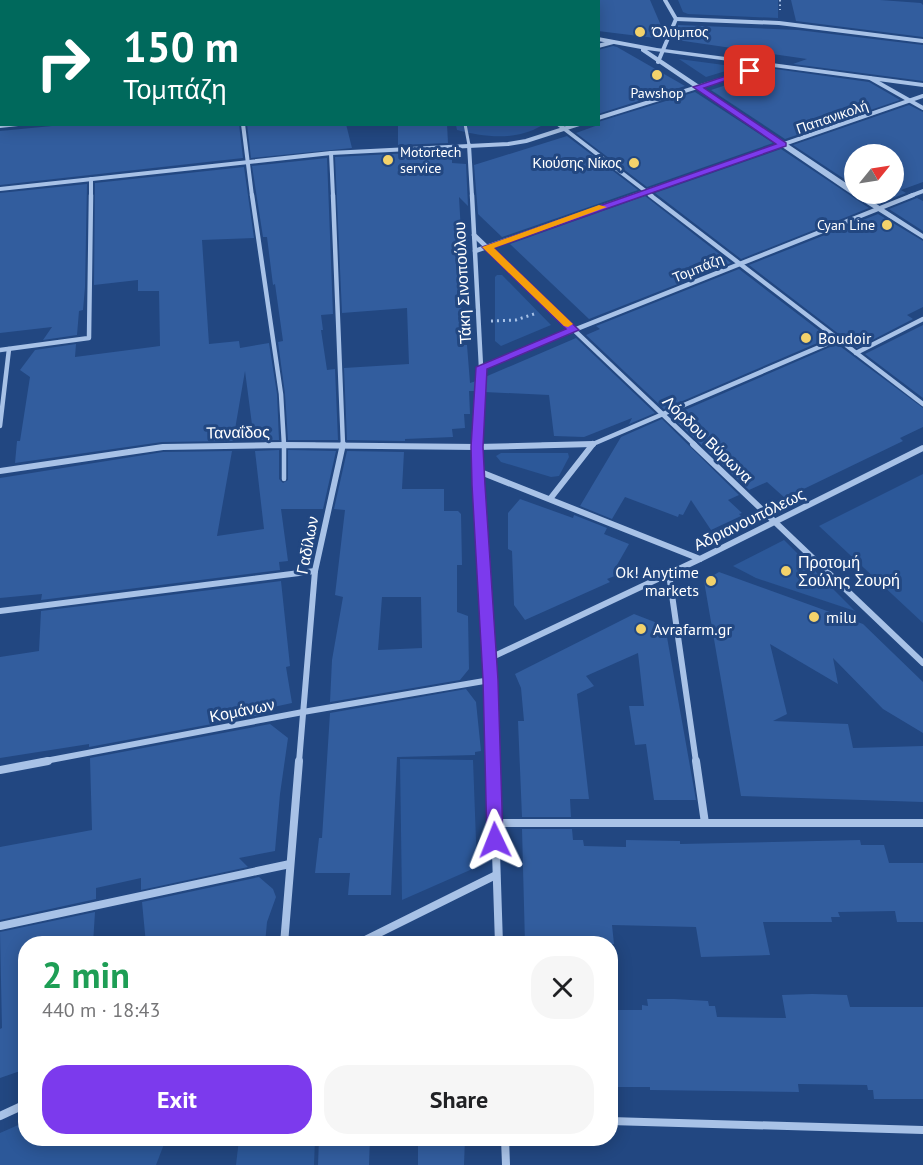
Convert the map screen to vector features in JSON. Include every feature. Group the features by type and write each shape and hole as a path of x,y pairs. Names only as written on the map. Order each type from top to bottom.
{"street":[{"path":"665,0 676,19"},
{"path":"676,19 779,23 923,41"},
{"path":"658,62 676,19"},
{"path":"600,39 640,48 923,85"},
{"path":"600,46 614,42"},
{"path":"640,48 844,185"},
{"path":"600,117 768,65"},
{"path":"870,78 923,108"},
{"name":"Παπανικολή","path":"475,251 923,96"},
{"path":"243,126 281,394 284,445"},
{"name":"Τάκη Σινοπούλου","path":"465,126 469,145 481,367 477,447 490,680 499,936"},
{"path":"560,126 923,404"},
{"path":"0,189 331,153 494,145 526,141 573,126"},
{"name":"Γαδίλων","path":"285,936 315,571 343,445 331,153"},
{"path":"0,350 89,338 91,179"},
{"name":"Τομπάζη","path":"481,367 923,191"},
{"path":"874,204 923,237"},
{"name":"Λόρδου Βύρωνα","path":"474,234 923,663"},
{"path":"856,353 923,319"},
{"path":"550,499 593,444 838,339"},
{"path":"0,426 9,349"},
{"name":"Ταναΐδος","path":"0,471 163,447 284,445 477,447 593,444"},
{"name":"Αδριανουπόλεως","path":"489,659 700,559 923,448"},
{"path":"478,471 700,559"},
{"path":"0,611 315,571"},
{"path":"669,574 705,823"},
{"name":"Κομάνων","path":"0,770 303,712 490,680"},
{"path":"495,823 923,823"},
{"path":"0,926 290,864"},
{"path":"373,936 496,875"},
{"path":"0,1116 18,1108"},
{"path":"618,1121 923,1130"},
{"path":"505,1146 506,1165"}],"lane":[{"path":"284,445 284,479"}],"path":[{"path":"479,321 516,320 551,308"}],"shaded area":[{"path":"678,0 778,0 778,18 688,14 683,12"},
{"path":"679,59 739,67 706,77"},
{"path":"456,126 541,126 510,136 457,130"},
{"path":"502,275 551,325 501,346 495,341 495,277"},
{"path":"501,453 568,453 569,457 559,476 551,477 501,462 496,456"},
{"path":"923,474 923,623 819,526"},
{"path":"784,540 855,611 756,578 733,566"},
{"path":"400,759 473,760 477,867 402,900"},
{"path":"18,1125 18,1146 163,1146 156,1165 0,1165 0,1133"},
{"path":"238,1146 315,1146 314,1165 236,1165"}],"building":[{"path":"600,0 650,0 665,35 663,39 600,31"},
{"path":"791,0 880,0 921,3 923,5 923,37 796,21"},
{"path":"678,25 798,30 923,45 923,81 793,64 807,59 677,40"},
{"path":"617,47 685,86 600,113 600,49"},
{"path":"775,69 869,82 900,100 785,139 711,90"},
{"path":"695,92 773,143 647,187 576,133 600,126 600,121"},
{"path":"909,105 923,112 923,182 904,189 904,144 844,144 844,179 793,145"},
{"path":"52,126 239,126 243,158 0,185 0,131"},
{"path":"247,126 346,126 352,148 251,158"},
{"path":"398,126 447,126 448,143 398,145"},
{"path":"567,136 638,190 502,237 478,214 474,165"},
{"path":"781,149 844,191 844,204 863,204 869,208 741,259 655,193"},
{"path":"449,151 452,153 452,163 466,164 468,206 459,197 465,302 461,298 463,345 467,345 470,383 476,381 475,391 469,391 470,414 464,414 465,428 452,429 453,437 405,439 405,441 347,440 344,368 409,364 407,308 342,313 335,157"},
{"path":"327,158 333,314 321,315 323,330 321,330 327,370 335,369 338,440 288,440 278,342 283,341 267,237 263,237 252,166"},
{"path":"244,167 254,238 202,240 209,344 239,341 240,348 269,343 277,394 279,440 254,440 245,371 233,441 162,442 15,463 17,441 20,441 30,377 20,370 35,350 76,344 75,357 160,346 159,291 138,291 138,280 94,285 95,183"},
{"path":"87,184 85,287 83,310 79,311 77,335 43,340 52,327 0,333 0,193"},
{"path":"645,196 731,263 589,319 510,244"},
{"path":"917,198 923,201 923,231 889,209"},
{"path":"878,214 923,241 923,307 907,315 913,319 857,348 749,265"},
{"path":"739,269 829,338 664,409 586,335 600,329 596,326"},
{"path":"923,325 923,398 865,354"},
{"path":"576,338 655,413 629,424 632,418 584,437 554,436 549,395 484,392 485,377"},
{"path":"837,344 923,408 923,427 900,438 903,441 785,498 767,482 749,490 671,416"},
{"path":"662,419 739,495 728,500 742,513 739,514 741,516 711,530 691,500 683,515 679,514 678,517 625,497 612,519 580,506 621,437"},
{"path":"279,450 279,479 283,483 288,480 288,450 336,451 323,509 281,509 288,561 279,562 280,570 41,600 42,594 0,598 0,478 163,452 232,451 217,536 264,529 255,451"},
{"path":"347,451 404,452 402,489 444,489 444,511 458,511 461,514 462,565 457,565 457,612 468,616 469,669 460,680 330,702 332,660 343,597 335,595 345,510 334,509","holes":["382,597 421,597 422,648 378,650"]},
{"path":"520,499 573,518 574,515 607,528 604,534 629,544 617,565 625,572 607,579 610,582 525,620 514,605 512,551 508,549 508,513"},
{"path":"719,572 863,624 923,682 923,733 883,709 833,658 838,684 770,644 787,714 773,721 848,724 853,748 923,746 923,802 741,796 704,581"},
{"path":"281,581 290,666 286,667 292,703 255,711 260,715 89,747 89,744 0,758 0,657 39,651 41,611"},
{"path":"634,614 665,626 696,800 654,800 646,744 635,745 629,706 644,706 638,653 586,676 594,686 577,694 589,799 570,799 571,817 522,817 518,721 524,721 521,688 515,674"},
{"path":"466,689 476,702 481,751 475,752 475,755 397,757 391,895 348,895 350,873 315,873 319,838 322,838 330,713"},
{"path":"270,724 288,738 275,851 239,858 248,867 141,890 141,878 96,888 96,899 0,920 0,847 92,830 90,758"},
{"path":"522,829 572,829 573,840 583,840 584,846 626,847 626,840 680,841 680,844 860,840 861,845 884,845 889,863 923,863 923,922 897,922 895,911 838,912 840,917 831,917 832,922 763,922 770,955 701,957 696,927 612,925 613,936 525,936"},
{"path":"259,877 273,889 276,897 267,922 266,936 145,936 142,902"},
{"path":"95,912 94,936 18,936 18,1072 0,1078 0,1029 2,1028 0,932"},
{"path":"782,995 847,995 850,1007 923,1007 923,1099 874,1099 873,1090 868,1090 867,1085 798,1084 799,1092 650,1090 650,1087 618,1087 618,1010 642,1010 642,1005 648,1006 647,999 674,999 708,1001 709,1006 715,1006 717,1017 786,1018"},
{"path":"319,1146 370,1146 369,1165 318,1165"},
{"path":"418,1146 465,1146 464,1165 418,1165"}],"slow traffic":[{"path":"568,324 487,247 602,207"}],"place":[{"name":"Όλυμπος","path":"640,32"},
{"name":"Pawshop","path":"657,75"},
{"name":"Motortech service","path":"388,160"},
{"name":"Κιούσης Νίκος","path":"634,163"},
{"name":"Cyan Line","path":"887,225"},
{"name":"Boudoir","path":"806,338"},
{"name":"Προτομή Σούλης Σουρή","path":"786,571"},
{"name":"Ok! Anytime markets","path":"711,581"},
{"name":"milu","path":"814,617"},
{"name":"Avrafarm.gr","path":"641,629"}],"route":[{"path":"495,840 490,680 478,485 477,447 481,367 574,330 487,247 783,144 697,87 750,71"}]}
